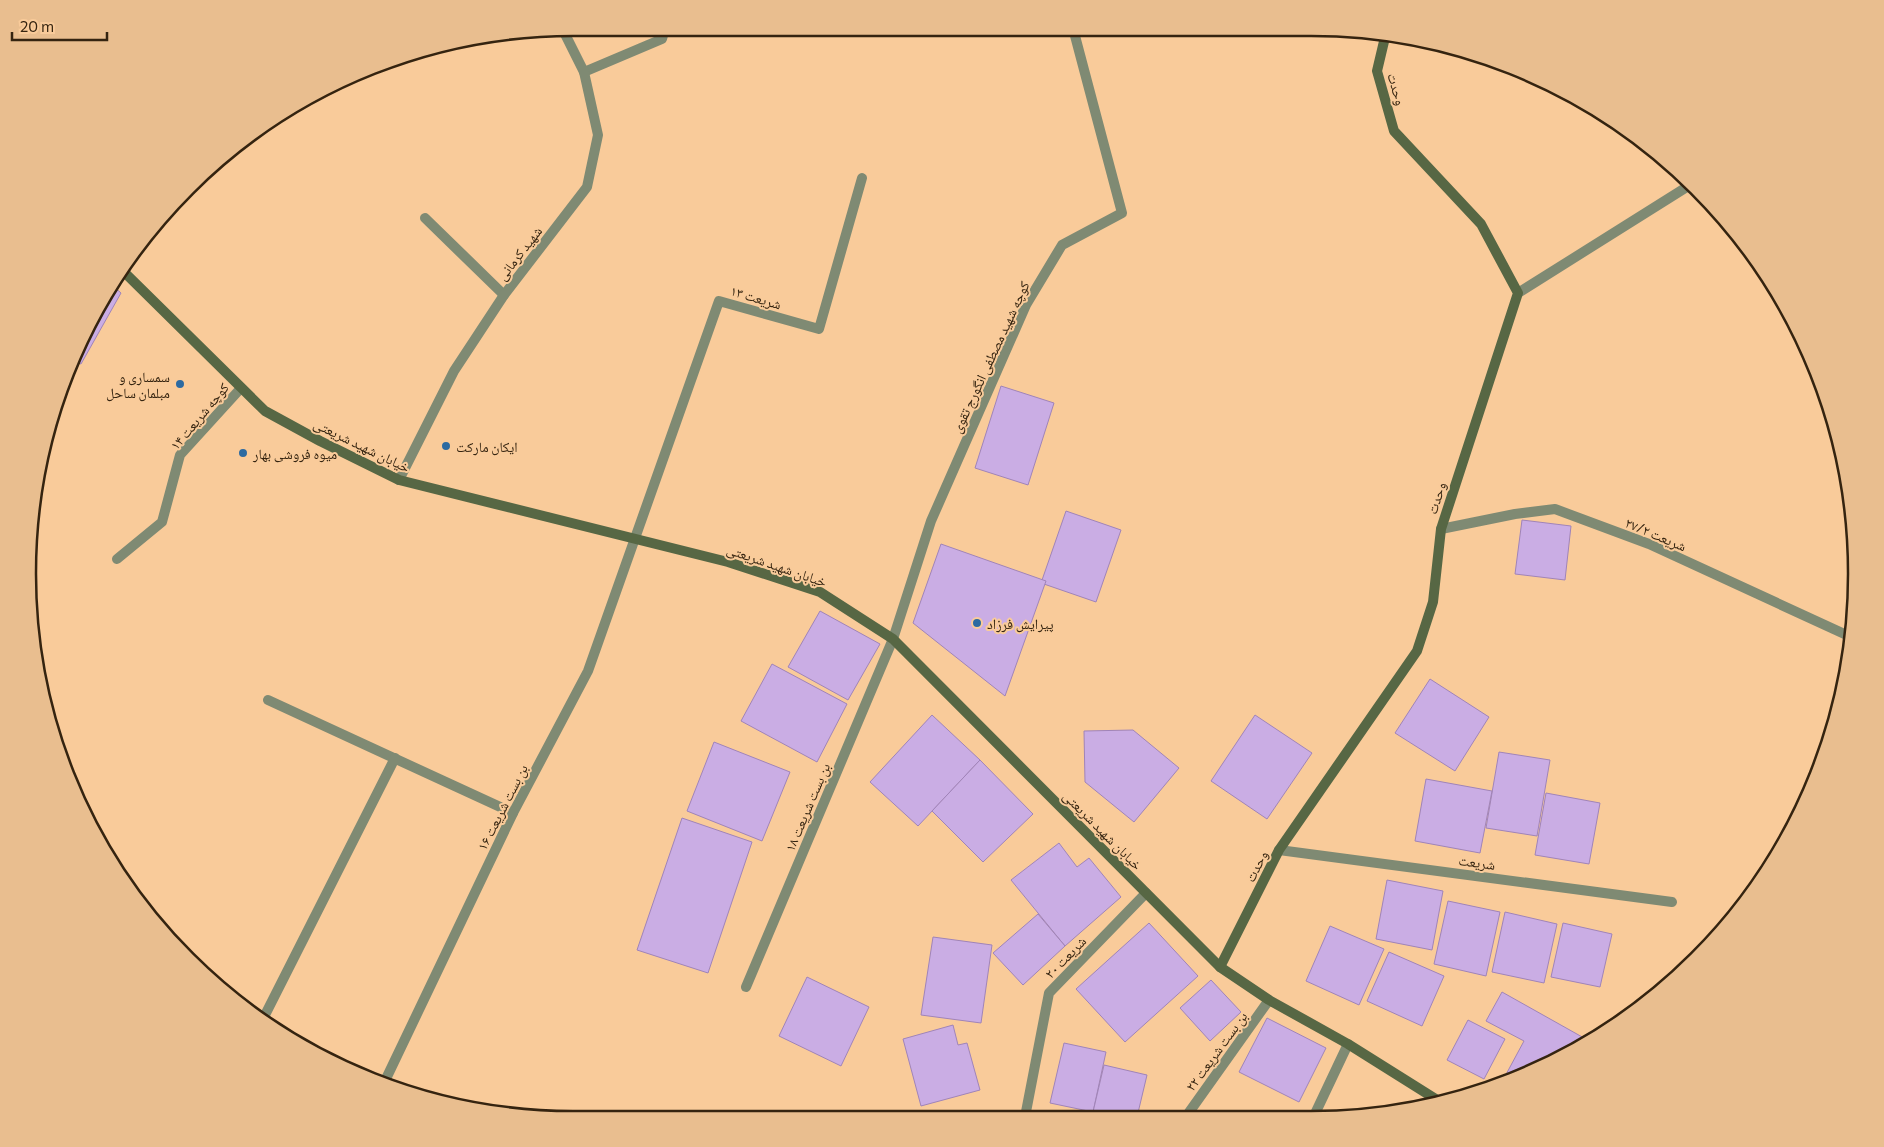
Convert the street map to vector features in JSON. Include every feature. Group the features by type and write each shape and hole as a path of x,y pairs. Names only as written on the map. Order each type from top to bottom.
{"street":[{"name":"شهید کرمانی","path":"399,480 454,371 504,295 587,187 598,136 584,72 566,36"},
{"path":"584,72 662,39 663,36"},
{"name":"کوچه شهید مصطفی انگورج تقوی","path":"893,639 932,521 1026,305 1062,244 1122,213 1075,36"},
{"name":"وحدت","path":"1220,968 1279,850 1417,650 1433,602 1441,529 1518,293 1481,224 1394,131 1377,71 1384,42"},
{"name":"شریعت ۱۳","path":"633,539 719,301 819,330 862,178"},
{"path":"1518,293 1684,189"},
{"path":"425,218 504,295"},
{"name":"خیابان شهید شریعتی","path":"127,274 265,411 399,480 728,562 820,592 893,639 1220,968 1269,1000 1348,1044 1432,1096"},
{"name":"کوچه شریعت ۱۴","path":"117,559 162,522 180,455 241,388"},
{"name":"شریعت ۲۷/۲","path":"1441,529 1515,514 1555,509 1649,544 1844,635"},
{"name":"بن بست شریعت ۱۶","path":"387,1077 513,813 588,671 633,539"},
{"name":"بن بست شریعت ۱۸","path":"746,987 893,639"},
{"path":"268,700 513,813"},
{"path":"266,1014 395,758"},
{"name":"شریعت","path":"1279,850 1672,902"},
{"name":"شریعت ۲۰","path":"1026,1111 1050,993 1146,893"},
{"name":"بن بست شریعت ۲۲","path":"1190,1111 1269,1000"},
{"path":"1316,1111 1348,1044"}],"building":[{"path":"118,290 121,293 81,364 79,363 92,336"},
{"path":"1001,386 1054,403 1028,485 975,468"},
{"path":"1066,511 1121,530 1096,602 1041,583"},
{"path":"1522,520 1571,526 1565,580 1515,574"},
{"path":"941,544 1046,581 1005,696 913,623"},
{"path":"820,611 880,644 848,700 788,667"},
{"path":"772,664 847,704 817,762 741,721"},
{"path":"1430,679 1489,717 1455,771 1395,733"},
{"path":"932,715 980,760 918,826 870,782"},
{"path":"1255,715 1312,753 1267,819 1211,781"},
{"path":"1133,730 1179,768 1134,822 1085,782 1084,731"},
{"path":"714,742 790,772 762,841 687,811"},
{"path":"1499,752 1550,760 1537,836 1486,828"},
{"path":"980,760 1033,814 983,862 932,811"},
{"path":"1426,779 1492,791 1480,853 1415,841"},
{"path":"1546,793 1600,803 1589,864 1535,855"},
{"path":"682,818 752,842 708,973 637,950"},
{"path":"1059,843 1077,867 1089,858 1121,897 1065,946 1011,880"},
{"path":"1387,880 1443,891 1432,950 1376,939"},
{"path":"1448,901 1500,912 1486,976 1434,964"},
{"path":"1505,912 1557,924 1544,983 1492,972"},
{"path":"1038,914 1065,946 1023,985 993,953"},
{"path":"1149,923 1198,976 1125,1042 1076,989"},
{"path":"1563,923 1612,934 1600,987 1551,977"},
{"path":"1330,926 1384,949 1359,1005 1306,981"},
{"path":"933,937 992,945 981,1023 921,1015"},
{"path":"1389,952 1444,976 1422,1026 1367,1001"},
{"path":"807,977 869,1007 841,1066 779,1036"},
{"path":"1211,980 1241,1012 1210,1041 1180,1008"},
{"path":"1502,992 1582,1037 1507,1073 1524,1041 1486,1021"},
{"path":"1267,1018 1326,1048 1299,1102 1239,1072"},
{"path":"1468,1020 1505,1039 1484,1079 1447,1060"},
{"path":"953,1025 958,1045 967,1043 980,1090 921,1106 903,1039"},
{"path":"1064,1043 1106,1052 1093,1111 1050,1103"},
{"path":"1104,1065 1147,1075 1138,1111 1093,1111"}],"place":[{"name":"سمساری و مبلمان ساحل","path":"180,384"},
{"name":"ایکان مارکت","path":"446,446"},
{"name":"میوه فروشی بهار","path":"243,453"},
{"name":"پیرایش فرزاد","path":"977,623"}]}
